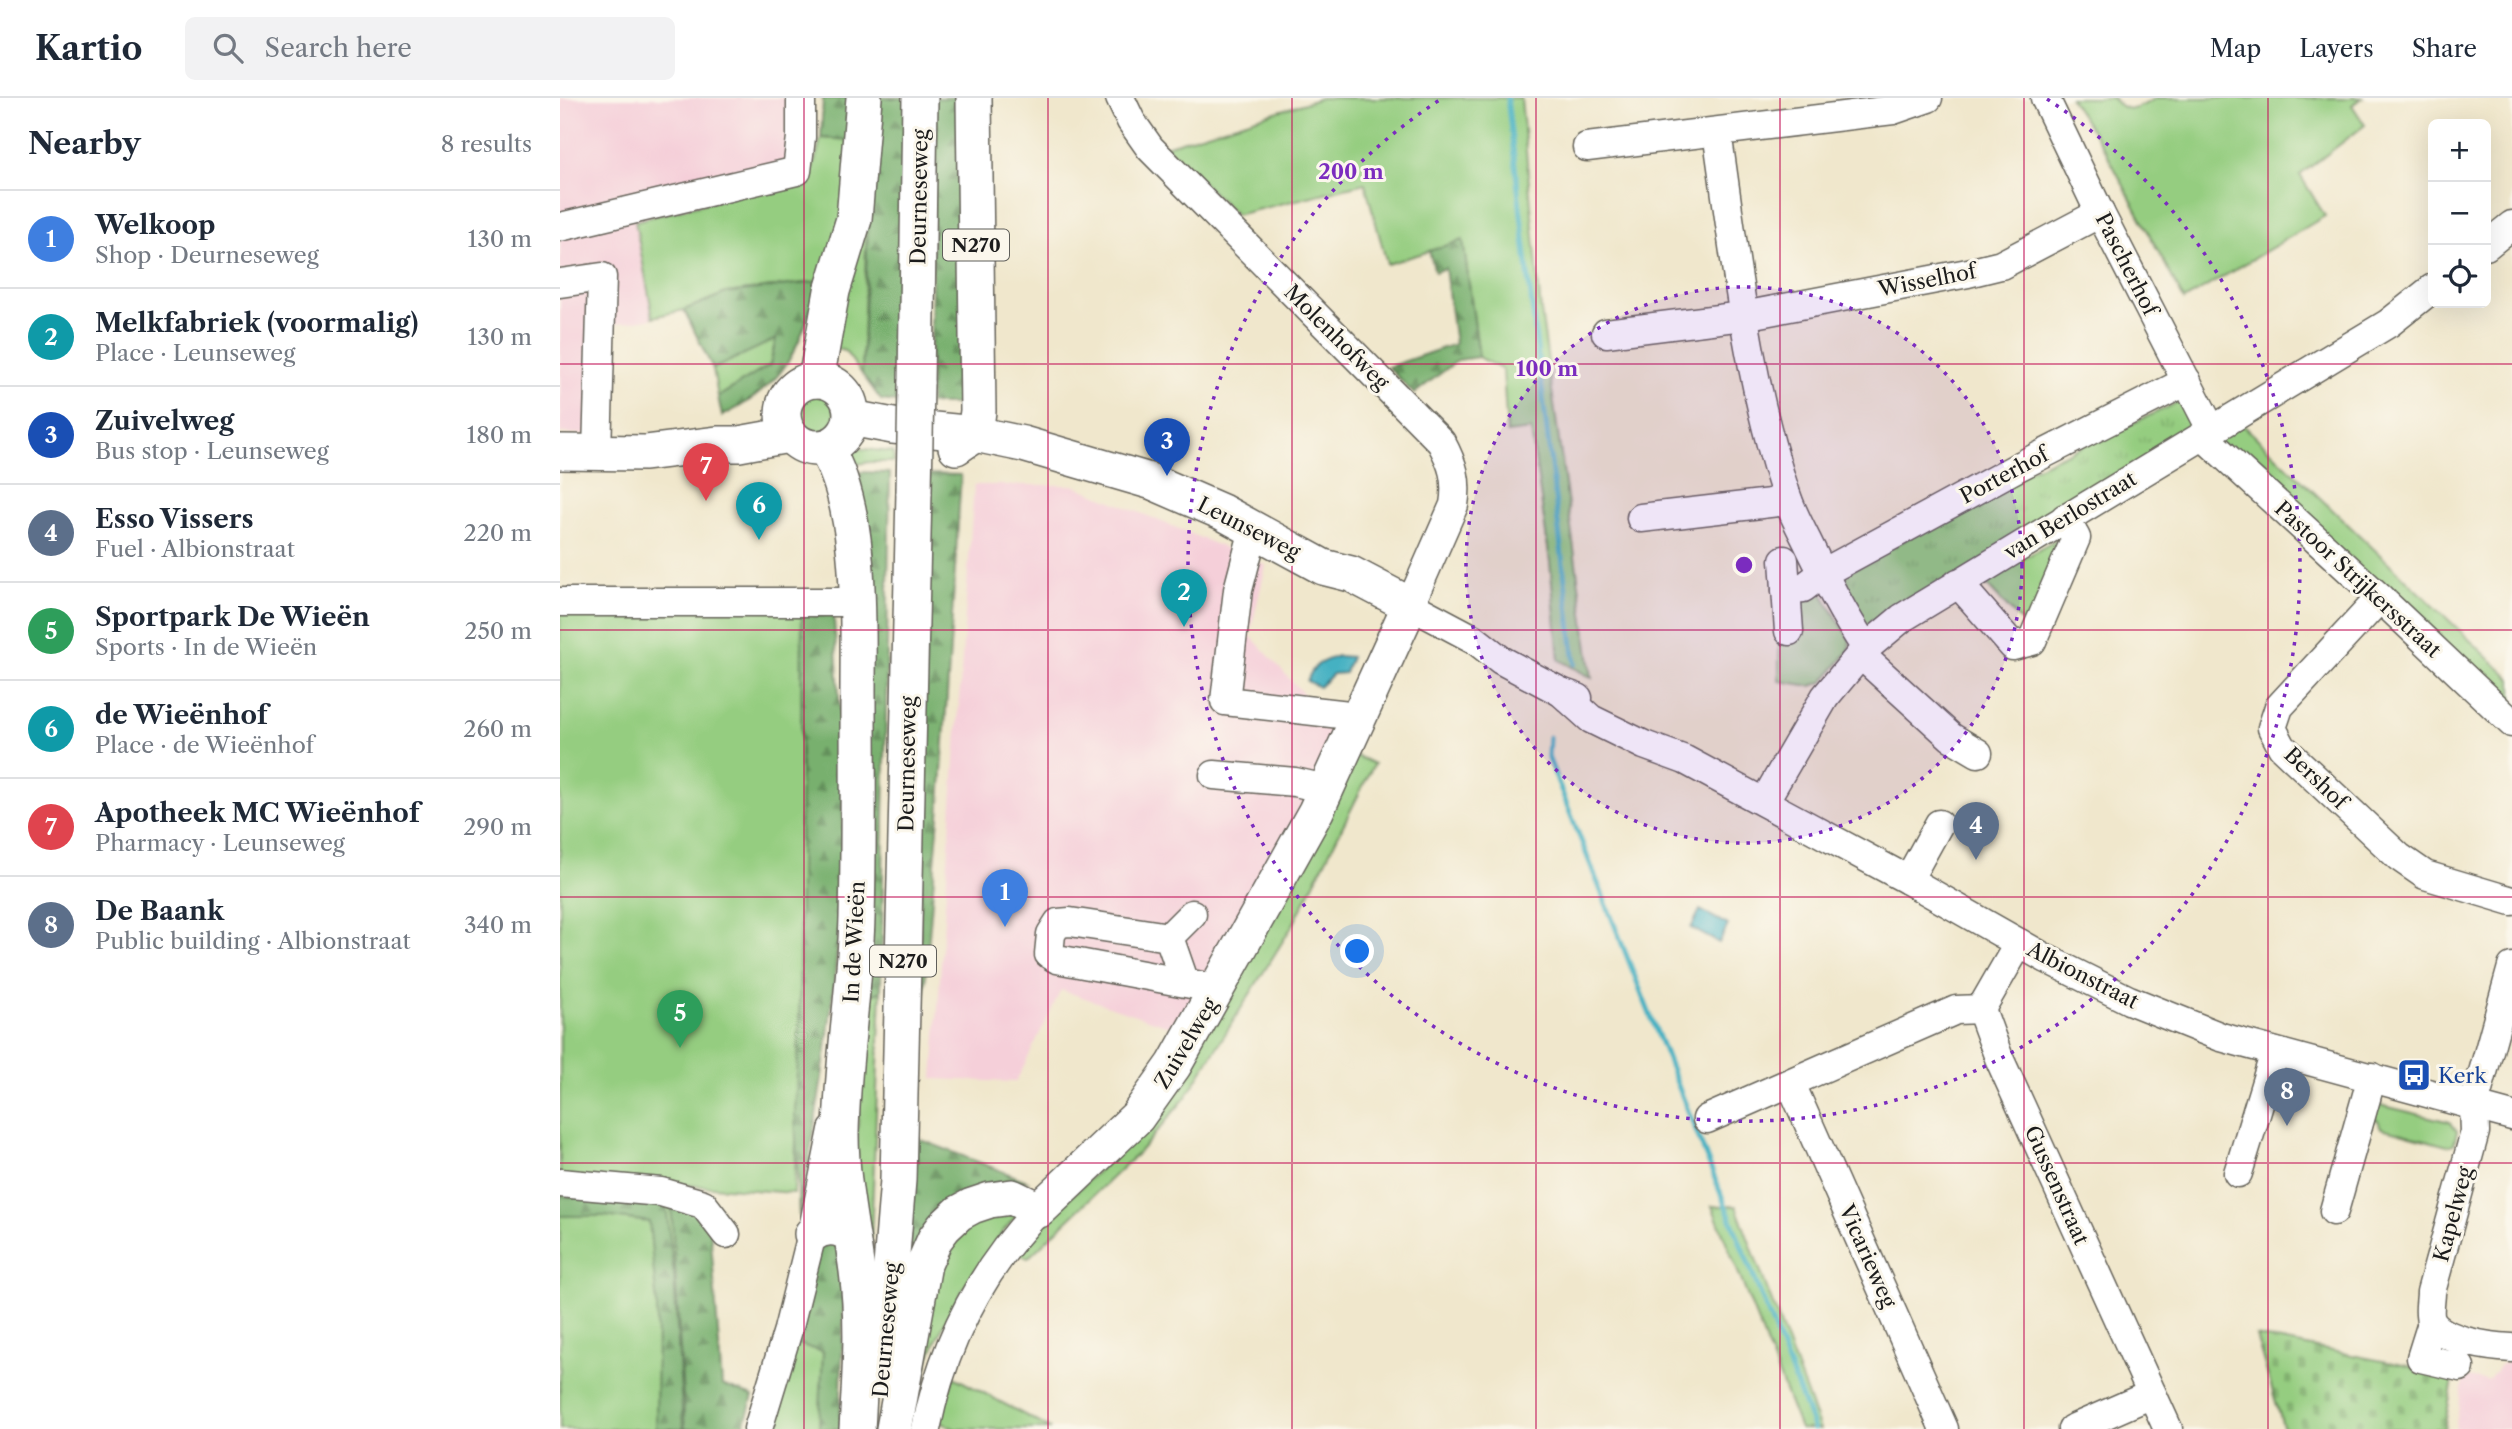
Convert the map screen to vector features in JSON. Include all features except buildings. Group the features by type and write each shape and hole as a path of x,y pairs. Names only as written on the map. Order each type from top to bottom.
{"main road":[{"path":"816,380 832,291 849,244 854,219 864,98"},
{"name":"Deurneseweg","path":"876,1429 891,1284 898,1180 920,98"},
{"name":"N270","path":"964,442 978,391 974,98"},
{"path":"816,380 831,383 843,393 850,404 839,434 814,449 803,446 786,423 788,396 800,385 816,380"},
{"path":"560,452 645,453 739,444 786,423"},
{"name":"Leunseweg","path":"839,434 887,444 1023,444 1153,482 1222,512 1323,567 1351,574 1406,613"},
{"name":"In de Wieën","path":"839,434 832,458 843,492 853,546 858,602 857,920 843,1093"},
{"name":"Zuivelweg","path":"1039,1210 1138,1117 1174,1065 1202,986 1326,789 1406,613"},
{"path":"843,1093 842,1154 860,1298 857,1429"},
{"path":"894,1429 924,1264 935,1239 959,1213 989,1200 1012,1197 1039,1210"},
{"path":"812,1234 834,1227 851,1235"}],"street":[{"path":"560,227 797,171 802,98"},
{"name":"Molenhofweg","path":"1120,98 1131,121 1150,148 1441,442 1455,474 1457,489 1454,505 1406,613"},
{"path":"1587,147 1893,110 1928,98"},
{"name":"Pascherhof","path":"2045,98 2100,213 2187,381 2207,432"},
{"path":"1717,132 1743,316 1767,433 1788,500 1863,652 1951,737 1978,752"},
{"name":"Wisselhof","path":"1743,316 2001,265 2100,213"},
{"path":"2487,245 2512,225"},
{"path":"560,283 602,277 597,453"},
{"name":"van Berlostraat","path":"1756,806 1825,697 1863,652 1902,618 2389,323 2428,292"},
{"path":"1606,332 1743,316"},
{"name":"Porterhof","path":"1822,573 2010,471 2107,411 2187,381"},
{"name":"Pastoor Strijkersstraat","path":"2207,432 2512,723"},
{"path":"1641,518 1788,500"},
{"path":"1958,583 2012,646 2032,641 2076,538 2065,518"},
{"path":"1254,529 1238,590 1225,701 1349,715 1357,720"},
{"path":"1784,560 1790,631"},
{"path":"1787,590 1804,588 1822,573"},
{"name":"Bershof","path":"2380,598 2279,707 2272,727 2282,747 2399,857 2425,875 2512,901"},
{"path":"560,602 858,602"},
{"name":"Albionstraat","path":"1406,613 1474,639 1501,660 1561,692 1591,719 1644,745 1685,760 1756,806 1908,880 2019,943 2140,1005 2221,1037 2512,1116"},
{"path":"1214,775 1295,782 1326,789"},
{"path":"1908,880 1939,824"},
{"path":"1169,937 1192,914"},
{"path":"1070,922 1169,937 1202,986 1057,959 1049,954 1051,934 1058,923 1070,922"},
{"path":"1707,1119 1956,1010 1981,1009 2019,943"},
{"path":"2474,1105 2512,967"},
{"name":"Gussenstraat","path":"1981,1009 1999,1058 2168,1429"},
{"path":"2238,1173 2275,1052"},
{"path":"2334,1210 2372,1077"},
{"name":"Vicarieweg","path":"1791,1084 1944,1429"},
{"name":"In de Wieën","path":"758,1429 788,1329 843,1093"},
{"name":"Kapelweg","path":"2474,1105 2475,1132 2431,1292 2430,1313 2432,1323 2447,1334 2461,1361 2489,1346 2512,1348"},
{"path":"560,1183 661,1192 703,1204 726,1234"},
{"name":"Zuivelweg","path":"926,1429 944,1358 973,1296 996,1260 1039,1210"},
{"path":"2072,1429 2152,1394"}],"shaded area":[{"path":"560,98 807,98 800,188 638,223 654,318 610,325 610,436 560,433"},
{"path":"974,485 1073,485 1266,565 1250,635 1337,731 1267,882 1180,1030 1061,990 1016,1082 933,1079"},
{"path":"2512,1360 2512,1429 2455,1429 2464,1376 2488,1381 2500,1365"}],"green space":[{"path":"823,98 855,98 853,140 821,138"},
{"path":"873,98 910,98 904,337 898,343 897,402 881,400 862,374"},
{"path":"935,98 964,98 967,404 930,404"},
{"path":"1321,98 1521,98 1541,311 1592,678 1559,660 1550,562 1531,430 1507,433 1503,370 1479,357 1463,241 1387,264 1365,183 1236,215 1165,146"},
{"path":"2070,98 2112,98 2123,107 2133,109 2156,98 2362,98 2352,105 2365,125 2300,175 2325,216 2184,300 2106,152"},
{"path":"821,138 853,140 847,206 820,281 726,293 684,310 653,317 635,221 811,176"},
{"path":"867,212 862,374 845,351 829,346"},
{"path":"1463,240 1479,357 1458,360 1414,394 1388,367 1455,344 1445,268 1435,272 1429,251"},
{"path":"820,281 805,326 788,361 763,390 722,416 718,397 770,365 776,339 713,369 684,310 726,293"},
{"path":"776,338 770,365 718,397 713,369"},
{"path":"816,395 829,401 835,414 829,427 816,433 803,427 797,414 803,401"},
{"path":"2179,402 2200,426 1864,634 1834,580 2017,476"},
{"path":"2240,422 2512,680 2512,716 2214,438"},
{"path":"854,448 893,452 894,462 843,466 844,451"},
{"path":"859,472 890,473 881,992 866,996 861,515"},
{"path":"929,474 961,475 940,804 917,1081"},
{"path":"2064,536 2030,626 2020,621 1987,585 1974,593 1973,586"},
{"path":"1820,590 1850,640 1849,651 1823,682 1811,686 1779,681 1779,643 1796,641 1795,599"},
{"path":"833,606 842,766 841,886 828,1035 799,1216 795,1113 799,1028 802,608"},
{"path":"802,607 805,912 794,1193 672,1184 690,1429 560,1429 560,609"},
{"path":"1355,755 1374,764 1294,923 1186,1097 1143,1148 1028,1258 1014,1251 1132,1138"},
{"path":"881,992 870,1261 853,1201 866,996"},
{"path":"2376,1104 2450,1122 2457,1131 2454,1144 2447,1146 2381,1128 2378,1120 2370,1118"},
{"path":"914,1137 1027,1181 1011,1184 908,1272"},
{"path":"560,1196 666,1205 674,1275 683,1429 656,1429 657,1306 649,1222 604,1216 560,1216"},
{"path":"671,1202 686,1206 710,1227 722,1385 753,1396 743,1429 685,1429"},
{"path":"1712,1206 1736,1206 1820,1429 1800,1429"},
{"path":"1019,1212 980,1263 948,1316 927,1364 912,1429 902,1429 926,1294 963,1221"},
{"path":"836,1237 845,1257 840,1429 819,1429 823,1352 793,1342 814,1243"},
{"path":"2256,1336 2454,1375 2444,1429 2284,1429"},
{"path":"793,1342 824,1352 819,1429 768,1429"},
{"path":"954,1377 1051,1429 955,1429 938,1421"}],"water":[{"path":"1338,656 1351,657 1345,673 1333,674 1319,687 1307,681 1312,670 1319,664"},
{"path":"1700,910 1728,925 1719,943 1691,928"}],"waterway":[{"path":"1507,98 1575,664"},
{"path":"1549,737 1548,757 1814,1429"}],"place":[{"name":"Zuivelweg","path":"1167,476"},
{"name":"Apotheek MC Wieënhof","path":"706,501"},
{"name":"de Wieënhof","path":"759,540"},
{"name":"Melkfabriek (voormalig)","path":"1184,627"},
{"name":"Esso Vissers","path":"1976,860"},
{"name":"Welkoop","path":"1005,927"},
{"name":"Sportpark De Wieën","path":"680,1048"},
{"name":"Kerk","path":"2414,1075"},
{"name":"De Baank","path":"2287,1126"}]}
